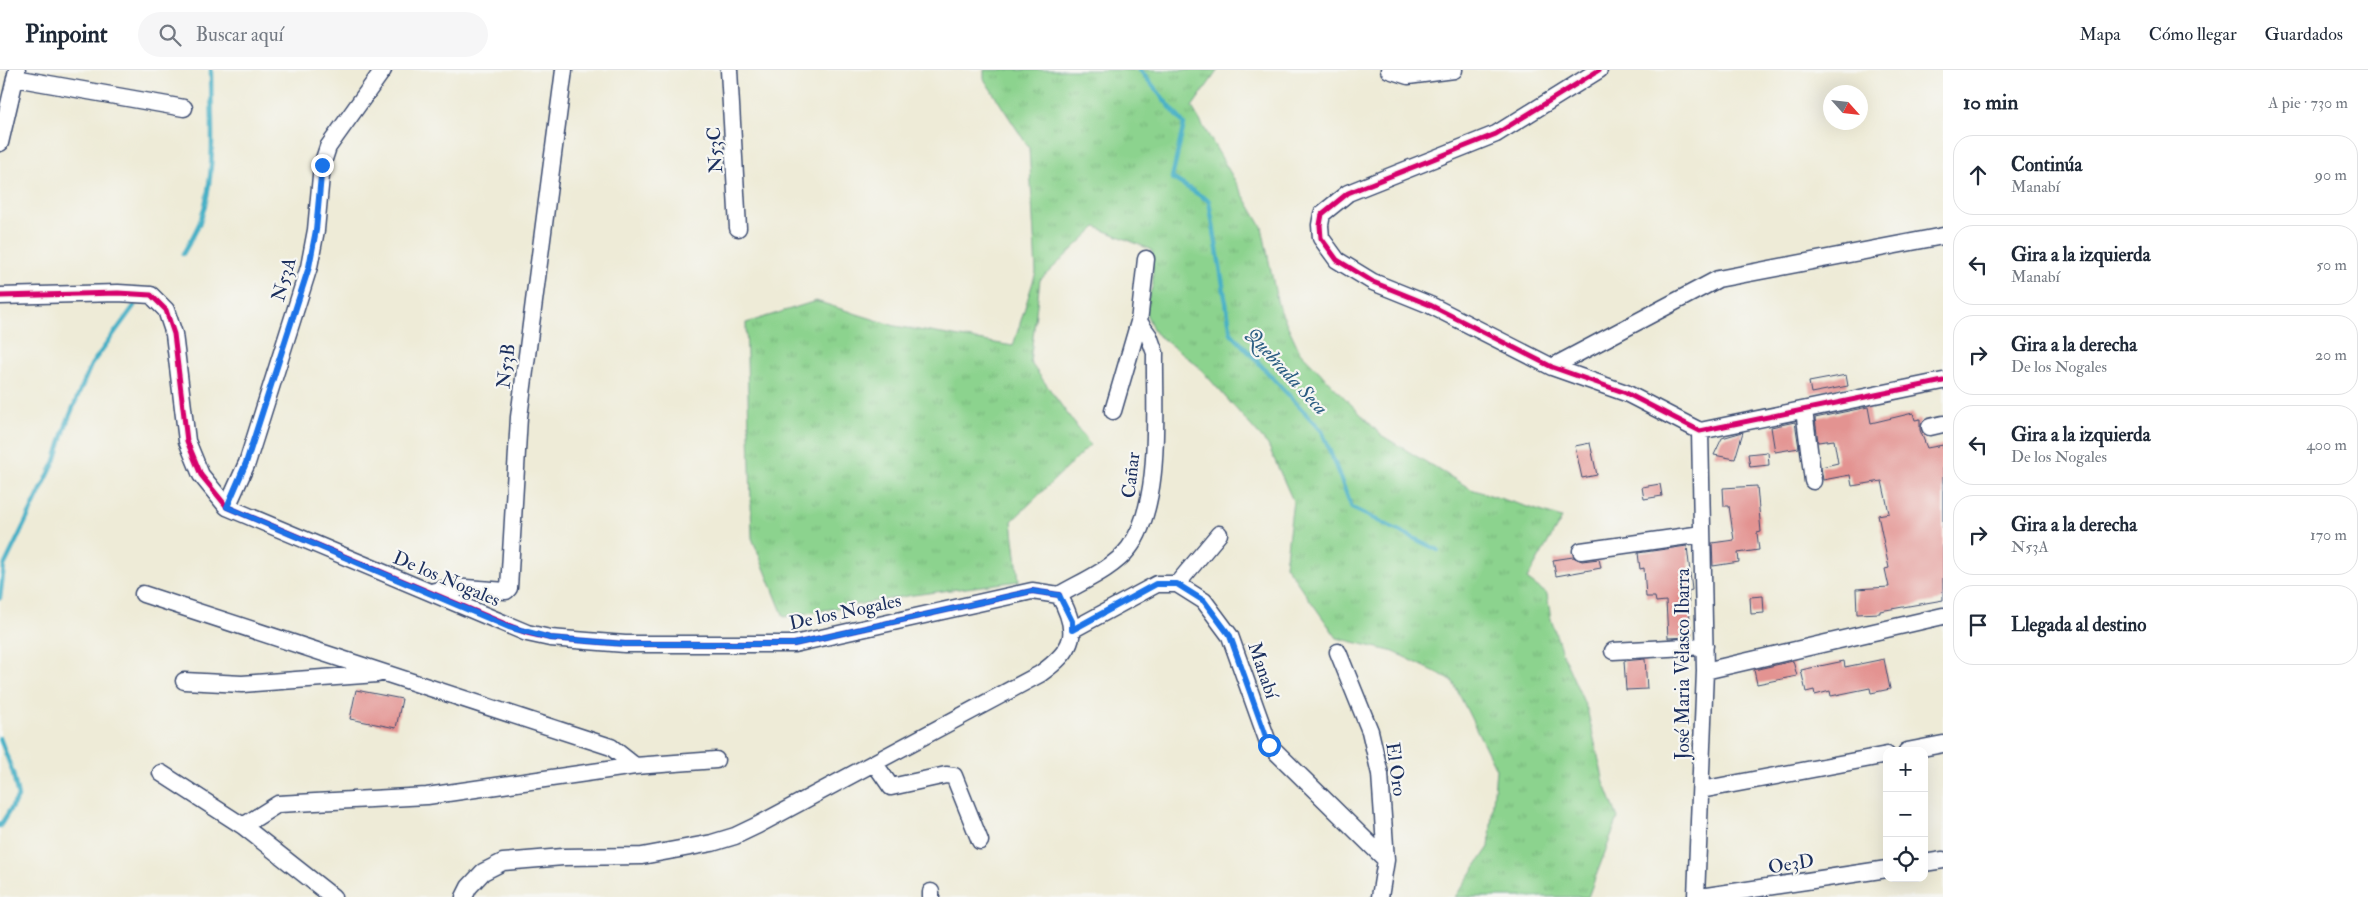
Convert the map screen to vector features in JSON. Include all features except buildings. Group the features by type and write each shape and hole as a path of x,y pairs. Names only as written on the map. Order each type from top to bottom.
{"street":[{"name":"N53A","path":"227,507 246,463 309,267 316,230 322,165 328,147 383,70"},
{"name":"N53B","path":"431,592 452,587 506,591 509,588 519,417 564,70"},
{"name":"N53C","path":"729,70 738,228"},
{"path":"1389,70 1408,76 1454,70"},
{"path":"1600,70 1496,134 1348,193 1322,214 1320,224 1321,238 1337,260 1373,282 1430,305 1552,367 1626,393 1700,431 1943,381"},
{"path":"0,143 16,74 184,108"},
{"path":"1552,367 1718,279 1943,236"},
{"path":"1113,411 1139,322 1146,259"},
{"path":"0,296 118,293 151,295 166,310 174,334 186,441 202,474 227,507"},
{"name":"Cañar","path":"1059,595 1116,560 1128,549 1146,513 1153,469 1155,353 1148,336 1139,322"},
{"path":"1804,410 1813,481"},
{"name":"José Maria Velasco Ibarra","path":"1696,897 1705,671 1700,431"},
{"name":"De los Nogales","path":"227,507 527,633 550,638 625,644 794,644 1032,591 1059,595"},
{"path":"1072,630 1156,584 1177,584 1219,534"},
{"path":"1581,551 1702,534"},
{"name":"Manabí","path":"1177,584 1204,601 1230,636 1269,745 1386,860"},
{"path":"143,594 611,747 635,766"},
{"path":"464,897 469,887 483,872 503,862 563,857 642,856 712,843 735,836 875,764 1040,674 1064,654 1069,643 1072,621 1059,595"},
{"path":"1705,671 1943,616"},
{"path":"1613,651 1705,646"},
{"name":"El Oro","path":"1338,652 1370,731 1380,774 1386,860 1380,897"},
{"path":"184,681 242,684 386,674"},
{"path":"1928,747 1943,744"},
{"path":"1701,790 1883,756"},
{"path":"243,826 278,804 427,796 635,766 716,760"},
{"path":"875,764 891,787 946,775 954,776 980,841"},
{"path":"161,774 243,826 333,897"},
{"path":"1928,862 1943,860"},
{"name":"Oe3D","path":"1700,897 1883,870"}],"green space":[{"path":"984,70 1218,70 1192,107 1262,227 1278,305 1300,352 1381,435 1471,489 1562,518 1527,579 1547,594 1551,619 1562,653 1587,709 1604,782 1618,818 1588,897 1455,897 1489,847 1496,769 1452,680 1394,652 1337,638 1285,565 1293,501 1268,445 1197,365 1155,333 1144,309 1153,285 1152,250 1096,227 1040,280 1030,362 1090,445 1012,521 1019,581 913,595 784,617 752,538 746,323 816,301 895,326 1013,346 1036,272 1029,148 984,79"}],"waterway":[{"path":"183,254 201,219 209,182 212,145 211,70"},
{"name":"Quebrada Seca","path":"1140,70 1184,124 1172,178 1209,201 1231,333 1322,431 1352,508 1438,550"},
{"path":"0,598 4,566 55,461 67,422 91,365 134,306"},
{"path":"0,738 13,773 18,797 0,826"}],"cycle path":[{"path":"1599,70 1496,134 1348,193 1322,214 1320,225 1321,238 1337,260 1373,282 1430,305 1552,367 1626,393 1700,431 1943,381"},
{"path":"0,296 118,293 151,295 166,310 174,334 187,441 201,475 227,507 527,633 550,638 625,644 794,644 1032,591 1059,595"}],"route":[{"path":"322,165 316,230 309,267 246,463 227,507 431,592 509,627 550,638 625,644 794,644 1032,591 1059,595 1068,610 1072,621 1072,630 1156,584 1177,584 1204,601 1230,636 1269,745"}]}
